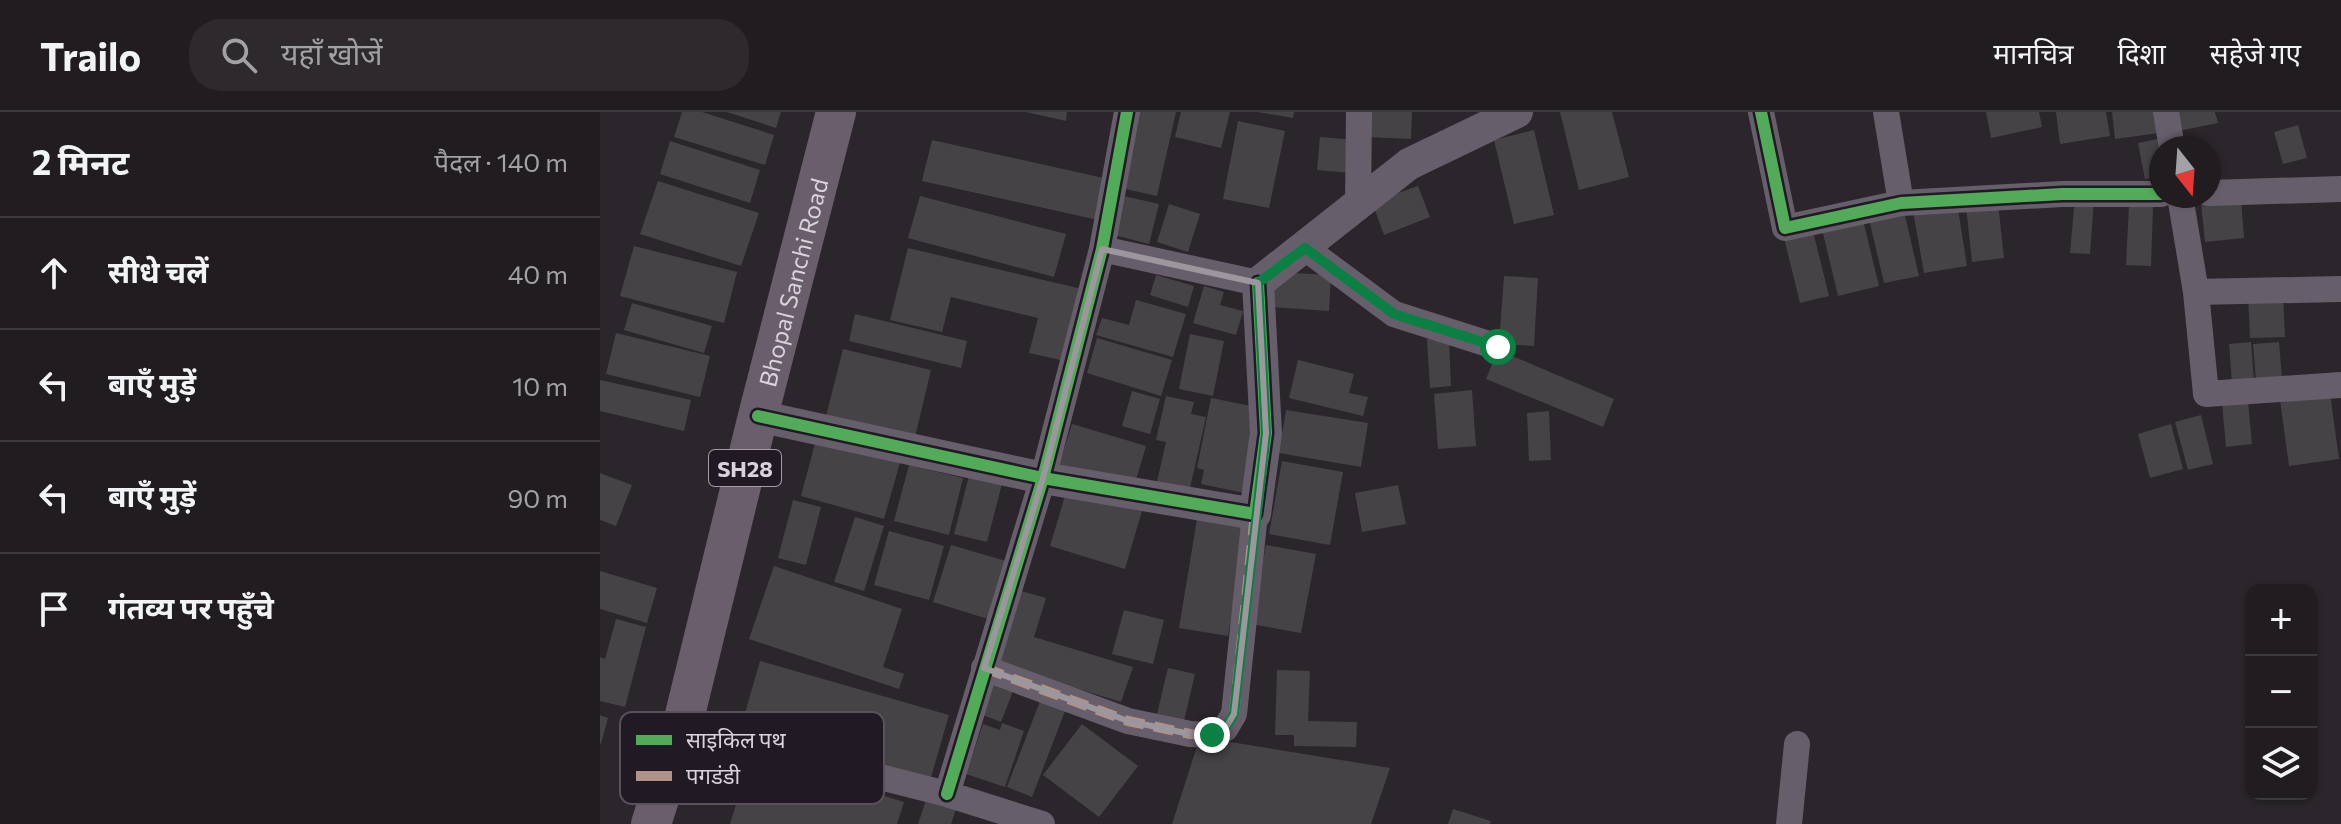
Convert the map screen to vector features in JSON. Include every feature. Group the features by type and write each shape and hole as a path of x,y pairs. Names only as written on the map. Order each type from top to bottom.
{"main road":[{"name":"Bhopal Sanchi Road","path":"686,712 836,112"},
{"name":"Bhopal Sanchi Road","path":"651,824 657,804"}],"street":[{"path":"947,794 1043,478 1102,249 1127,112"},
{"path":"1358,205 1359,112"},
{"path":"1102,249 1258,283 1409,164 1517,112"},
{"path":"1761,112 1785,228 1901,203 2062,194 2149,194"},
{"path":"1886,112 1901,203"},
{"path":"2166,112 2170,136"},
{"path":"2221,193 2341,189"},
{"path":"2182,208 2196,292 2206,394 2341,385"},
{"path":"1305,248 1394,314 1498,347"},
{"path":"984,668 1128,721 1190,734 1212,735 1225,729 1234,714 1266,433 1258,283"},
{"path":"2196,292 2341,289"},
{"path":"758,416 1043,478 1255,514"},
{"path":"1789,824 1797,744"},
{"path":"884,778 947,794 1032,822"}],"highlighted area":[{"path":"1102,249 1258,283 1266,433 1234,714 1225,729 1190,734 1128,721 984,668 1043,478"}],"building":[{"path":"682,112 702,112 774,135 765,165 674,137"},
{"path":"727,112 781,112 776,128"},
{"path":"1026,112 1067,112 1066,121"},
{"path":"1138,112 1176,112 1157,196 1121,188"},
{"path":"1181,112 1230,112 1221,148 1175,137"},
{"path":"1258,112 1294,112 1293,118"},
{"path":"1367,112 1412,112 1411,139 1366,137"},
{"path":"1560,112 1612,112 1629,177 1579,190"},
{"path":"1986,112 2039,112 2042,127 1991,138"},
{"path":"2056,112 2106,112 2110,136 2060,144"},
{"path":"2112,112 2157,112 2159,133 2115,139"},
{"path":"2174,112 2215,112 2218,123 2178,131"},
{"path":"1238,121 1285,131 1269,208 1223,199"},
{"path":"2298,125 2307,158 2283,164 2274,132"},
{"path":"1534,130 1554,215 1514,224 1494,140"},
{"path":"1320,137 1355,140 1352,173 1317,170"},
{"path":"932,140 1108,179 1098,220 922,181"},
{"path":"670,141 760,170 750,203 660,174"},
{"path":"2149,141 2149,178 2145,179 2138,143"},
{"path":"658,181 759,213 741,266 640,234"},
{"path":"1418,186 1430,217 1384,235 1372,202"},
{"path":"920,196 1066,234 1054,277 908,238"},
{"path":"1124,196 1159,204 1149,244 1114,235"},
{"path":"2075,197 2094,199 2090,254 2070,253"},
{"path":"2241,199 2244,238 2205,242 2202,208 2221,208 2221,201"},
{"path":"1957,203 1967,266 1924,273 1913,211"},
{"path":"1998,203 2004,258 1972,262 1966,206"},
{"path":"1169,204 1200,214 1188,252 1157,242"},
{"path":"2129,205 2149,206 2153,208 2151,266 2126,265"},
{"path":"1904,211 1919,276 1884,283 1869,219"},
{"path":"1863,220 1879,286 1838,296 1822,229"},
{"path":"1813,231 1829,296 1800,303 1784,238"},
{"path":"634,246 737,272 724,323 620,296"},
{"path":"908,248 1082,289 1065,361 1029,353 1038,318 951,297 942,332 890,320"},
{"path":"1274,272 1331,275 1329,311 1271,307"},
{"path":"1156,275 1194,286 1188,307 1150,295"},
{"path":"1504,276 1538,278 1534,346 1499,344"},
{"path":"1204,286 1224,292 1220,305 1243,311 1236,335 1193,323"},
{"path":"2283,292 2285,337 2250,338 2248,294"},
{"path":"1136,300 1186,314 1173,357 1096,335 1102,318 1129,325"},
{"path":"632,303 712,326 704,353 624,330"},
{"path":"855,314 967,341 961,368 849,341"},
{"path":"616,333 710,356 700,397 606,374"},
{"path":"1190,334 1224,341 1213,396 1179,389"},
{"path":"1097,338 1172,360 1161,396 1087,373"},
{"path":"1449,338 1451,386 1430,388 1427,339"},
{"path":"2251,342 2254,382 2232,383 2229,344"},
{"path":"2279,342 2282,379 2256,381 2253,344"},
{"path":"843,349 931,370 912,450 823,428"},
{"path":"1498,350 1614,399 1603,427 1486,379"},
{"path":"1298,360 1354,374 1349,393 1368,397 1363,416 1289,398"},
{"path":"600,380 691,400 684,431 600,411"},
{"path":"1472,390 1476,446 1438,449 1434,394"},
{"path":"1132,391 1160,399 1150,434 1122,426"},
{"path":"2330,393 2339,459 2289,466 2280,400"},
{"path":"1166,396 1194,402 1191,414 1206,417 1188,497 1155,490 1166,442 1156,440"},
{"path":"1211,398 1261,408 1244,493 1201,484 1204,470 1197,468"},
{"path":"2248,401 2252,444 2226,447 2222,403"},
{"path":"1286,410 1368,423 1361,467 1279,453"},
{"path":"1549,411 1551,460 1529,461 1527,413"},
{"path":"2201,415 2213,464 2188,470 2175,422"},
{"path":"1072,424 1146,446 1134,487 1059,465"},
{"path":"2171,424 2183,469 2150,478 2138,434"},
{"path":"817,436 901,459 884,519 801,496"},
{"path":"1282,461 1343,472 1330,545 1269,534"},
{"path":"909,465 963,478 949,535 894,521"},
{"path":"970,472 1003,480 987,542 954,534"},
{"path":"600,473 632,485 616,526 600,520"},
{"path":"1398,485 1406,524 1362,532 1355,493"},
{"path":"1067,489 1142,511 1125,569 1050,546"},
{"path":"793,500 821,507 806,565 778,558"},
{"path":"855,517 884,526 864,591 834,582"},
{"path":"1197,519 1247,527 1228,636 1179,628"},
{"path":"889,531 944,546 929,600 874,585"},
{"path":"951,545 1006,561 988,619 933,602"},
{"path":"1266,545 1316,554 1301,633 1251,624"},
{"path":"774,566 902,609 883,667 904,674 899,689 749,639"},
{"path":"600,571 657,588 647,623 600,609"},
{"path":"1021,591 1046,598 1034,637 1133,667 1121,702 997,664"},
{"path":"1124,610 1164,620 1153,664 1112,654"},
{"path":"616,619 646,627 625,707 600,701 600,657 605,659"},
{"path":"760,661 949,715 930,781 884,768 884,712 745,712"},
{"path":"1168,668 1195,674 1183,725 1156,718"},
{"path":"1277,670 1310,671 1308,721 1357,722 1356,747 1294,746 1294,735 1275,735"},
{"path":"994,678 1015,686 1001,722 980,714"},
{"path":"1042,696 1067,706 1032,797 1007,787"},
{"path":"600,715 608,718 601,744 600,743"},
{"path":"1002,723 1024,731 1005,787 966,774 983,724 1000,730"},
{"path":"1082,724 1138,766 1099,817 1043,775"},
{"path":"1200,737 1390,768 1371,824 1172,824"},
{"path":"884,796 904,802 897,824 730,824 736,804 884,804"},
{"path":"926,800 956,809 951,824 918,824"},
{"path":"1453,809 1491,821 1490,824 1448,824"}],"marked path":[{"path":"984,668 1128,721 1190,734 1212,735 1225,729 1234,714 1255,514"}],"cycle path":[{"path":"947,794 1043,478 1102,249 1127,112"},
{"path":"1761,112 1785,228 1901,203 2062,194 2149,194"},
{"path":"758,416 1043,478 1255,514 1266,433 1258,283"}],"route":[{"path":"1212,735 1225,729 1234,714 1266,433 1258,283 1305,248 1394,314 1498,347"}]}
